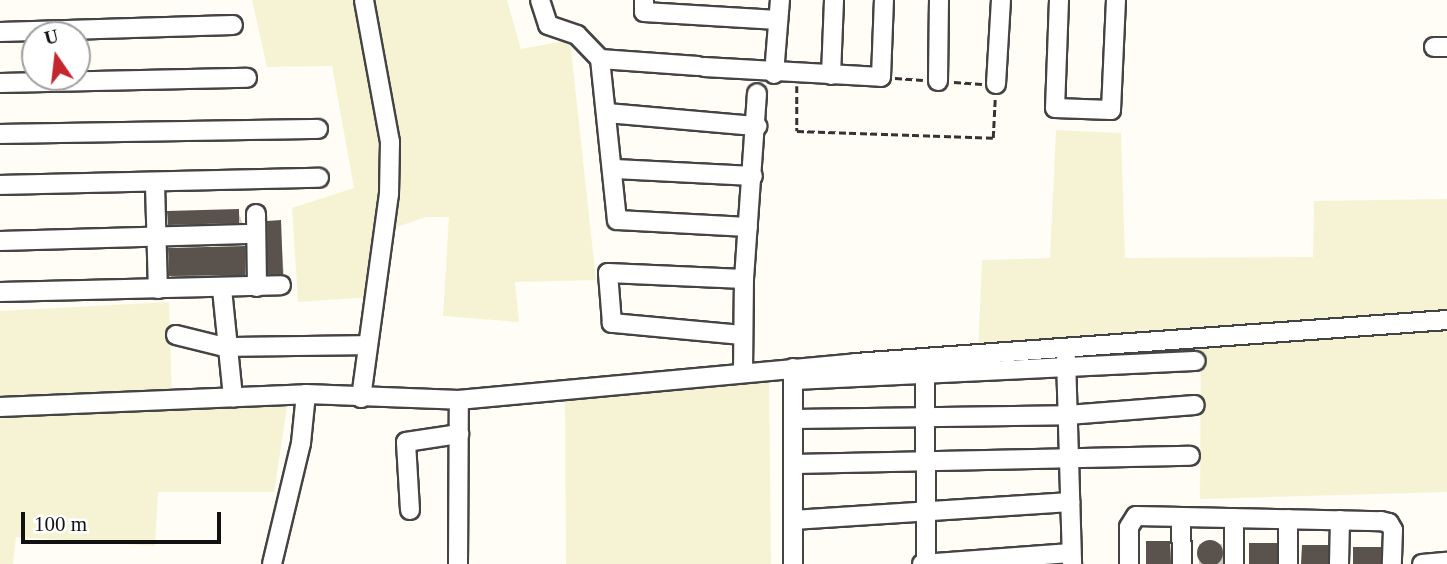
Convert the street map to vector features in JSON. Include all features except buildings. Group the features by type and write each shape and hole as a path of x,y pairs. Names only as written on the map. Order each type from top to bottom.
{"street":[{"path":"361,398 389,194 390,142 364,0"},
{"path":"540,0 548,25 577,36 600,59 615,169 617,220 748,227"},
{"path":"644,0 644,12 778,20"},
{"path":"775,74 780,0"},
{"path":"831,75 834,0"},
{"path":"600,59 775,74 881,77 884,0"},
{"path":"938,81 939,0"},
{"path":"996,85 1001,0"},
{"path":"1059,0 1055,108 1111,110 1116,0"},
{"path":"0,32 233,25"},
{"path":"0,83 247,78"},
{"path":"743,372 744,279 757,126 757,93"},
{"path":"607,113 757,126"},
{"path":"0,134 318,129"},
{"path":"615,169 753,176"},
{"path":"0,185 155,184 320,178"},
{"path":"155,184 158,289"},
{"path":"256,215 257,287"},
{"path":"0,241 256,234"},
{"path":"742,335 612,323 608,273 744,279"},
{"path":"0,292 222,289 281,285"},
{"path":"222,289 224,347 233,397"},
{"path":"925,367 1065,348 1447,320"},
{"path":"176,335 224,347 367,345"},
{"path":"925,367 929,513 925,564 1071,558 1065,348"},
{"path":"0,407 306,394 459,400 743,372 793,374 925,367 1066,368 1196,361"},
{"path":"793,374 793,564"},
{"path":"272,564 301,443 306,394"},
{"path":"458,564 459,400"},
{"path":"794,419 1068,415 1195,405"},
{"path":"410,510 406,442 459,434"},
{"path":"794,464 927,463 1069,455 1190,456"},
{"path":"793,520 1070,502"},
{"path":"1181,517 1182,564"},
{"path":"1129,564 1132,519 1181,517 1389,523 1392,564"},
{"path":"1234,518 1234,564"},
{"path":"1287,564 1288,519"},
{"path":"1339,564 1340,520"},
{"path":"1422,564 1447,562"}],"path":[{"path":"797,75 797,131 993,138 996,85 881,77"}],"shaded area":[{"path":"252,0 507,0 521,49 570,40 596,280 515,282 519,322 443,316 449,217 426,217 385,231 372,297 298,302 292,208 354,188 332,66 267,67"},
{"path":"1056,130 1121,133 1125,258 1313,257 1314,201 1447,199 1447,492 1200,499 1201,339 978,353 982,260 1050,258"},
{"path":"169,302 172,402 288,401 274,492 158,492 155,546 16,537 13,564 0,564 0,311"},
{"path":"769,381 771,564 566,564 565,396"}]}
